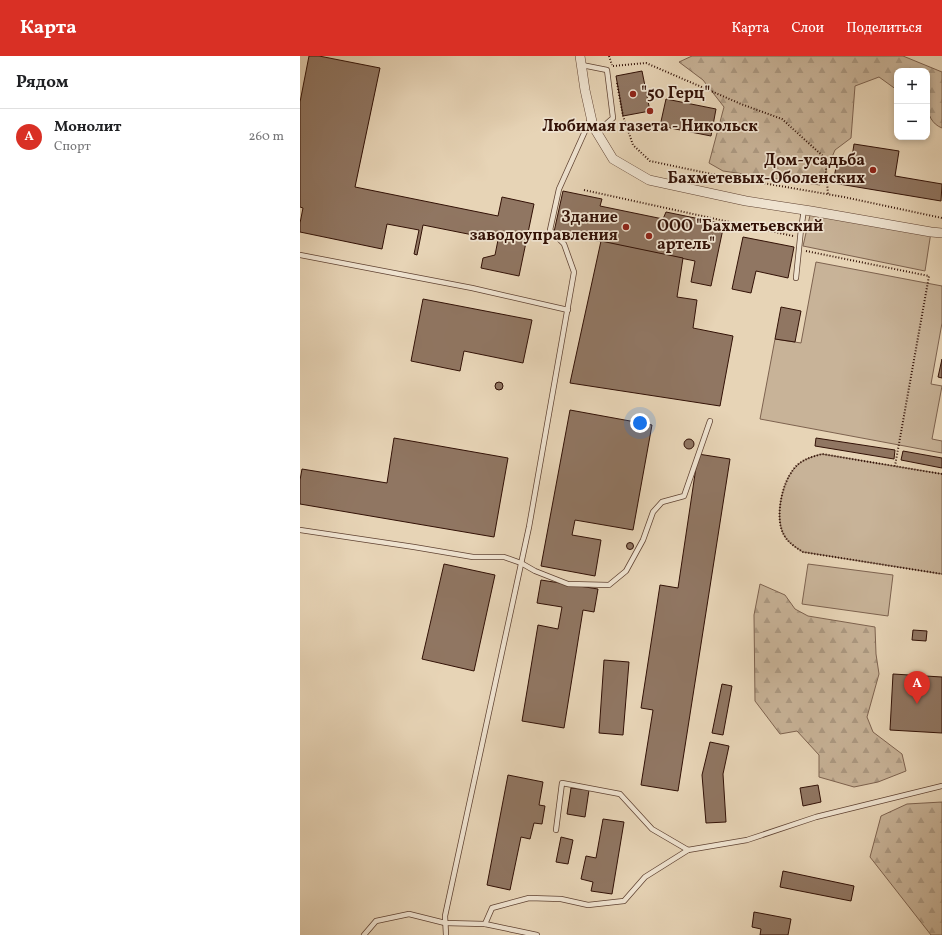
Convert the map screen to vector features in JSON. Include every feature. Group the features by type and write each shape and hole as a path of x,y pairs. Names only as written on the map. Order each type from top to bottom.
{"street":[{"path":"581,61 585,90 594,125 613,159 649,180 746,201 942,233"}],"lane":[{"path":"446,935 445,923 447,909 530,520 574,272 564,244 550,230 559,189 594,125 613,118 607,70 581,61"},
{"path":"796,278 804,210"},
{"path":"300,254 472,288 568,310"},
{"path":"300,530 473,557 504,557 568,584 609,585 626,571 643,540 653,512 662,502 684,496 710,421"},
{"path":"556,830 562,783 620,794 652,829 688,850"},
{"path":"485,924 492,908 529,898 562,899 588,905 624,901 645,876 688,850 747,840 816,817 942,786"},
{"path":"364,935 376,920 409,914 445,923 485,924 537,935"}],"path":[{"path":"609,56 614,71"},
{"path":"613,66 646,63 741,104 782,119 825,158 828,194"},
{"path":"616,76 623,116 633,145 650,161 828,194 942,218"},
{"path":"584,190 800,237"},
{"path":"799,250 929,276 896,466"},
{"path":"942,474 822,454 807,458 793,470 784,489 780,505 779,519 783,533 791,544 803,552 942,574"}],"green space":[{"path":"692,56 903,56 942,72 942,128 935,124 930,116 930,68 894,68 894,88 879,77 855,86 851,138 835,150 820,185 723,171 709,163 724,107 703,80 679,62"},
{"path":"811,211 931,232 925,271 803,246"},
{"path":"816,262 942,286 942,323 931,384 942,386 932,439 942,441 942,453 760,419 775,339 801,343"},
{"path":"822,454 942,474 942,574 803,552 789,542 783,533 780,518 781,500 786,483 793,470 802,461"},
{"path":"808,564 893,575 888,616 802,604"},
{"path":"760,584 785,595 795,609 808,616 875,627 876,654 879,674 867,717 873,732 902,754 906,771 878,782 854,787 819,777 819,755 797,731 780,734 755,701 754,615"},
{"path":"942,802 942,935 931,935 870,857 881,816 907,804"}],"building":[{"path":"309,56 319,56 380,68 355,187 498,216 502,197 534,204 519,276 481,268 483,258 495,255 498,240 423,225 417,255 414,254 419,230 387,224 382,249 300,232 303,208 300,207 300,102"},
{"name":"\"50 Герц\"","path":"642,71 650,111 623,116 616,76"},
{"path":"666,99 716,109 711,136 660,126"},
{"path":"854,144 899,151 895,176 942,184 941,201 833,183 837,162 851,164"},
{"name":"ООО \"Бахметьевский артель\"","path":"563,191 602,199 600,206 663,219 666,212 724,224 711,286 691,282 695,261 554,232"},
{"path":"743,237 794,247 788,278 756,271 751,293 732,289"},
{"path":"601,241 683,258 677,297 697,300 693,328 733,336 720,406 570,383"},
{"path":"423,299 532,320 523,363 464,351 460,371 411,361"},
{"path":"781,307 801,311 795,342 775,339"},
{"path":"942,359 942,378 938,377"},
{"path":"497,382 501,382 503,386 501,390 497,390 495,388 495,384"},
{"path":"570,410 652,425 633,530 575,520 572,535 601,540 595,576 541,566"},
{"path":"394,438 508,458 494,537 300,504 300,480 302,469 387,483"},
{"path":"816,438 895,450 894,459 815,446"},
{"path":"687,439 691,439 693,440 693,448 687,449 684,446 684,442"},
{"path":"903,451 942,458 942,468 901,460"},
{"path":"698,454 730,459 678,791 641,785 653,710 641,708 660,585 678,588"},
{"path":"630,543 633,546 630,549 627,546"},
{"path":"444,564 495,575 474,671 422,659"},
{"path":"541,580 598,589 594,612 583,610 564,728 522,721 538,625 558,629 562,607 537,603"},
{"path":"913,630 927,631 926,641 912,640"},
{"path":"604,660 629,662 623,735 599,733"},
{"path":"893,674 942,677 942,733 890,730"},
{"path":"722,684 732,686 723,735 712,733"},
{"path":"710,742 729,746 723,774 726,822 706,823 702,775"},
{"path":"508,775 543,782 539,805 545,806 542,824 534,823 530,839 521,837 510,890 487,885"},
{"path":"818,785 821,802 803,806 800,788"},
{"path":"571,788 589,790 585,817 567,814"},
{"path":"603,819 624,822 612,894 591,891 593,882 581,879 586,856 596,858"},
{"path":"561,837 573,840 568,864 556,862"},
{"path":"783,871 854,886 851,901 780,887"},
{"path":"754,912 791,919 788,935 760,935 761,929 752,927"}],"place":[{"name":"\"50 Герц\"","path":"633,94"},
{"name":"Любимая газета - Никольск","path":"650,111"},
{"name":"Дом-усадьба Бахметевых-Оболенских","path":"873,170"},
{"name":"Здание заводоуправления","path":"626,227"},
{"name":"ООО \"Бахметьевский артель\"","path":"649,236"},
{"name":"Монолит","path":"917,704"}]}
